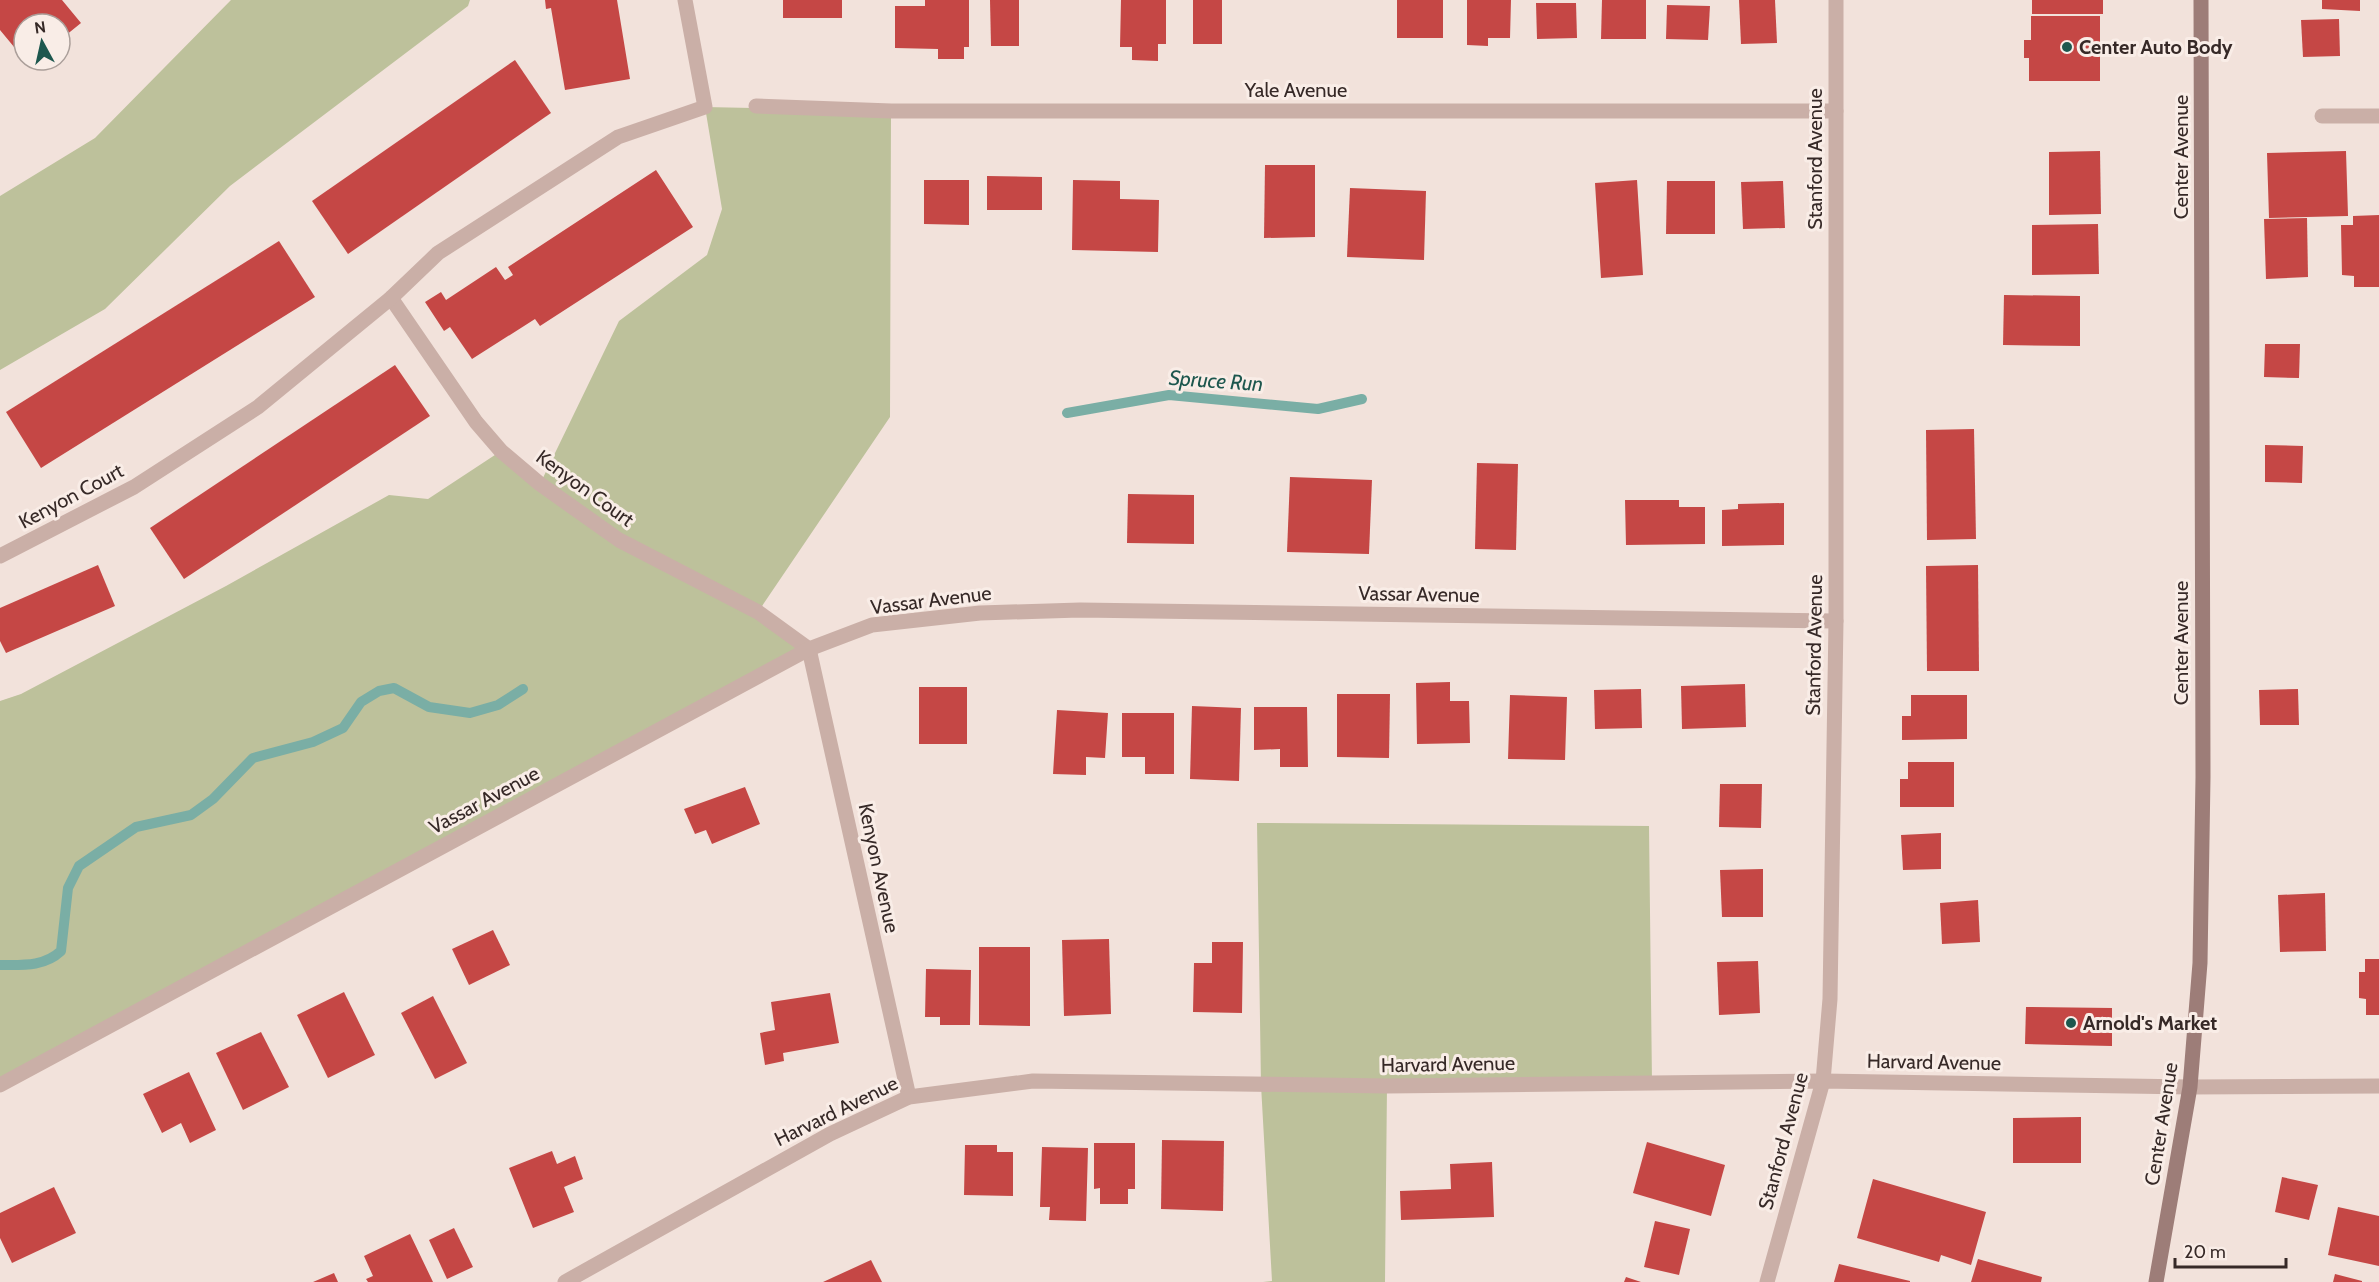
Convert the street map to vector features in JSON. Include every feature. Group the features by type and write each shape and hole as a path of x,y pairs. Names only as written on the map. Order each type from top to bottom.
{"street":[{"name":"Kenyon Court","path":"0,556 134,487 258,407 391,298 438,253 618,137 705,107 685,0"},
{"name":"Stanford Avenue","path":"1767,1282 1823,1081 1830,999 1836,621 1836,0"},
{"name":"Center Avenue","path":"2156,1282 2190,1087 2200,963 2203,777 2201,0"},
{"name":"Yale Avenue","path":"756,106 891,111 1836,111"},
{"path":"2322,116 2379,116"},
{"name":"Kenyon Court","path":"391,298 476,422 501,451 540,484 619,540 758,612 809,649"},
{"name":"Vassar Avenue","path":"0,1085 809,649 872,626 980,613 1080,610 1836,621"},
{"name":"Kenyon Avenue","path":"809,649 909,1097"},
{"name":"Harvard Avenue","path":"565,1282 830,1134 909,1097 1033,1081 1387,1086 1823,1081 2190,1087 2379,1086"}],"green space":[{"path":"231,0 470,0 468,6 230,186 105,309 0,370 0,196 95,138"},
{"path":"705,107 891,111 890,417 758,612 809,649 0,1085 0,701 21,694 226,586 389,495 428,499 501,451 540,484 619,321 707,255 722,209"},
{"path":"1257,823 1649,826 1652,1083 1387,1086 1385,1282 1263,1282 1272,1281 1261,1085"}],"building":[{"path":"0,0 62,0 72,12 12,12 12,44 0,30"},
{"path":"545,0 617,0 630,79 565,90 551,8 546,9"},
{"path":"783,0 842,0 842,18 783,18"},
{"path":"925,0 969,0 969,47 964,47 964,59 938,59 938,49 895,48 895,6 925,6"},
{"path":"990,0 1019,0 1019,46 991,46"},
{"path":"1121,0 1166,0 1166,44 1158,44 1158,61 1132,60 1132,47 1120,47"},
{"path":"1193,0 1222,0 1222,44 1193,44"},
{"path":"1397,0 1443,0 1443,38 1397,38"},
{"path":"1467,0 1511,0 1510,38 1488,38 1488,46 1467,45"},
{"path":"1602,0 1646,0 1646,39 1601,39"},
{"path":"1739,0 1775,0 1777,43 1741,44"},
{"path":"2032,0 2103,0 2103,14 2032,14"},
{"path":"2322,0 2360,0 2360,11 2322,9"},
{"path":"1536,3 1576,3 1577,38 1537,39"},
{"path":"1667,5 1710,6 1708,40 1666,39"},
{"path":"72,12 81,23 72,30"},
{"path":"2031,16 2100,16 2100,81 2029,81 2029,58 2024,58 2024,40 2031,40"},
{"path":"2339,19 2340,56 2303,57 2301,20"},
{"path":"515,60 551,113 348,254 312,201"},
{"path":"2100,151 2101,214 2049,215 2049,152"},
{"path":"2346,151 2348,216 2269,218 2267,153"},
{"path":"1265,165 1315,165 1315,237 1264,238"},
{"path":"656,170 693,227 540,326 535,319 472,359 450,327 444,331 425,302 441,292 446,300 496,267 505,280 513,275 508,267"},
{"path":"987,176 1042,177 1042,210 987,210"},
{"path":"924,180 969,180 969,225 924,224"},
{"path":"1073,180 1120,181 1120,199 1159,200 1158,252 1072,250"},
{"path":"1637,180 1643,275 1601,278 1595,183"},
{"path":"1667,181 1715,181 1715,234 1666,234"},
{"path":"1783,181 1785,228 1743,229 1741,182"},
{"path":"1350,188 1426,191 1424,260 1347,257"},
{"path":"2379,215 2379,287 2354,287 2354,276 2342,275 2341,225 2353,225 2353,216"},
{"path":"2307,218 2308,277 2266,279 2264,219"},
{"path":"2098,224 2099,274 2032,275 2032,225"},
{"path":"279,241 315,297 41,468 6,412"},
{"path":"2004,295 2080,296 2080,346 2003,345"},
{"path":"2265,344 2300,344 2299,378 2264,377"},
{"path":"395,365 430,416 184,579 150,528"},
{"path":"1974,429 1976,539 1927,540 1926,430"},
{"path":"2265,445 2303,446 2302,483 2265,482"},
{"path":"1477,463 1518,464 1516,550 1475,549"},
{"path":"1290,477 1372,480 1369,554 1287,552"},
{"path":"1128,494 1194,495 1194,544 1127,543"},
{"path":"1625,500 1679,500 1679,507 1705,507 1705,544 1626,545"},
{"path":"1784,503 1784,545 1722,546 1722,510 1738,509 1738,504"},
{"path":"98,565 115,606 6,653 0,641 0,608"},
{"path":"1978,565 1979,671 1927,671 1926,566"},
{"path":"1450,682 1450,701 1469,701 1470,743 1417,744 1416,683"},
{"path":"1745,684 1746,727 1682,729 1681,686"},
{"path":"919,687 967,687 967,744 919,744"},
{"path":"1641,689 1642,728 1595,729 1594,690"},
{"path":"2298,689 2299,725 2260,725 2259,690"},
{"path":"1337,694 1390,694 1389,758 1337,757"},
{"path":"1510,695 1567,697 1565,760 1508,759"},
{"path":"1911,695 1967,695 1967,739 1902,740 1902,716 1911,716"},
{"path":"1192,706 1241,708 1239,781 1190,779"},
{"path":"1254,707 1307,707 1308,767 1280,767 1280,749 1254,750"},
{"path":"1057,710 1108,713 1105,758 1086,757 1086,775 1053,774"},
{"path":"1122,713 1174,713 1174,774 1145,774 1145,757 1122,757"},
{"path":"1908,762 1954,762 1954,807 1900,807 1900,779 1908,779"},
{"path":"1720,784 1762,784 1761,828 1719,827"},
{"path":"745,787 760,824 712,844 706,830 695,834 684,809"},
{"path":"1941,833 1941,869 1903,870 1901,835"},
{"path":"1763,869 1763,917 1722,917 1720,870"},
{"path":"2325,893 2326,951 2280,952 2278,895"},
{"path":"1978,900 1980,942 1942,944 1940,903"},
{"path":"493,930 510,965 469,985 452,949"},
{"path":"1109,939 1111,1014 1064,1016 1062,940"},
{"path":"1212,942 1243,942 1242,1013 1193,1012 1194,963 1212,963"},
{"path":"979,947 1030,947 1030,1026 979,1025"},
{"path":"2365,959 2379,959 2379,1015 2366,1015 2366,999 2359,998 2359,972 2365,972"},
{"path":"1758,961 1760,1013 1719,1015 1717,962"},
{"path":"926,969 971,970 970,1025 940,1025 940,1017 925,1017"},
{"path":"344,992 375,1055 328,1078 297,1015"},
{"path":"830,993 839,1043 783,1053 784,1061 765,1065 760,1033 775,1030 771,1002"},
{"path":"433,996 467,1063 435,1079 401,1013"},
{"path":"2026,1007 2112,1008 2112,1046 2025,1044"},
{"path":"261,1032 289,1087 243,1110 216,1053"},
{"path":"189,1072 216,1130 190,1143 181,1123 162,1133 143,1094"},
{"path":"2081,1117 2081,1163 2013,1163 2013,1118"},
{"path":"1162,1140 1224,1141 1223,1211 1161,1209"},
{"path":"1647,1142 1725,1165 1711,1216 1633,1193"},
{"path":"1094,1143 1135,1143 1135,1189 1128,1189 1128,1204 1100,1204 1100,1188 1094,1189"},
{"path":"965,1145 997,1145 997,1152 1013,1152 1013,1196 964,1195"},
{"path":"1042,1147 1088,1148 1086,1221 1049,1220 1050,1207 1040,1207"},
{"path":"552,1151 557,1164 575,1156 583,1179 564,1187 574,1212 533,1228 509,1168"},
{"path":"1492,1162 1494,1217 1401,1220 1400,1191 1451,1189 1450,1164"},
{"path":"2282,1177 2318,1185 2309,1220 2275,1212"},
{"path":"1873,1179 1986,1212 1971,1265 1941,1255 1939,1262 1857,1238"},
{"path":"54,1187 76,1233 12,1263 0,1238 0,1213"},
{"path":"2338,1207 2379,1216 2379,1266 2328,1255"},
{"path":"1655,1221 1690,1229 1679,1275 1644,1267"},
{"path":"454,1228 473,1267 447,1279 429,1240"},
{"path":"410,1234 433,1282 368,1282 366,1279 373,1276 364,1256"},
{"path":"1978,1259 2042,1277 2041,1282 1971,1282"},
{"path":"871,1260 882,1282 823,1282"},
{"path":"1839,1264 1910,1281 1910,1282 1834,1282"},
{"path":"334,1273 338,1282 313,1282"},
{"path":"2335,1274 2362,1281 2362,1282 2333,1282"},
{"path":"1626,1277 1641,1282 1624,1282"}],"waterway":[{"name":"Spruce Run","path":"1067,413 1169,395 1318,409 1362,399"},
{"name":"Spruce Run","path":"0,965 40,962 61,951 68,888 79,866 136,827 191,815 213,799 253,758 313,742 343,728 361,702 379,691 394,688 429,707 470,713 498,705 523,689"}],"place":[{"name":"Center Auto Body","path":"2067,47"},
{"name":"Arnold's Market","path":"2071,1023"}]}
